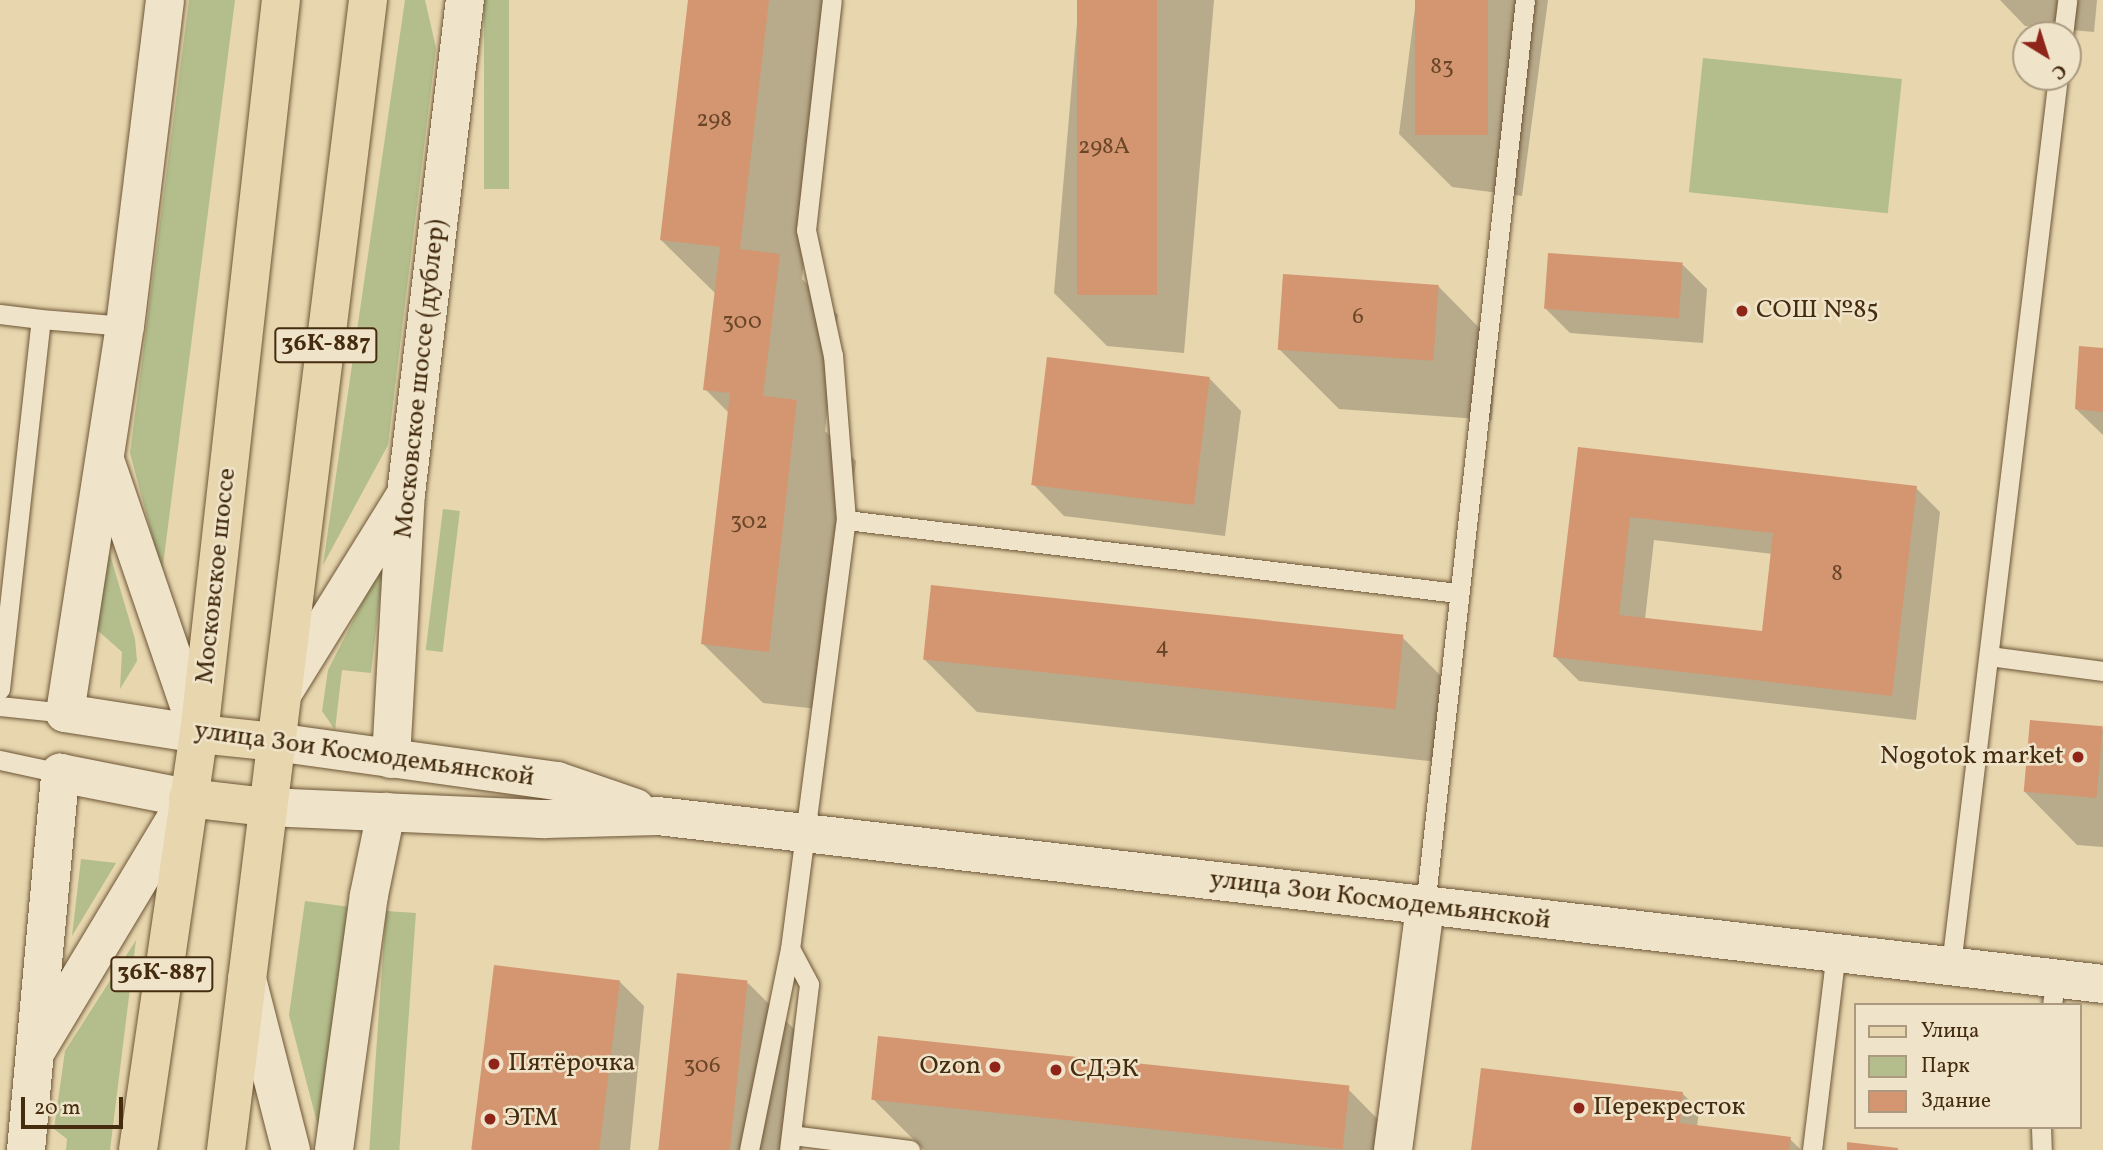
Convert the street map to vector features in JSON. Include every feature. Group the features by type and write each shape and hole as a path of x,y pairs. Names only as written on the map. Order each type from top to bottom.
{"main road":[{"name":"Московское шоссе","path":"138,1150 199,734 281,0"},
{"name":"36К-887","path":"226,1150 368,0"},
{"name":"улица Зои Космодемьянской","path":"199,734 275,742"},
{"name":"улица Зои Космодемьянской","path":"188,798 267,807"}],"street":[{"path":"65,713 125,326 165,0"},
{"name":"Московское шоссе (дублер)","path":"391,760 406,494 461,7"},
{"path":"105,460 199,734"},
{"path":"284,691 406,494"},
{"name":"улица Зои Космодемьянской","path":"65,713 199,734"},
{"name":"улица Зои Космодемьянской","path":"275,742 391,760 557,780 658,816"},
{"path":"26,1150 60,773"},
{"name":"улица Зои Космодемьянской","path":"60,773 188,798"},
{"path":"37,1049 188,798"},
{"name":"улица Зои Космодемьянской","path":"267,807 546,819 658,816 806,831 1425,907 1951,965 2054,990 2103,984"},
{"path":"334,1150 369,895 386,812"},
{"path":"1393,1150 1425,907"},
{"path":"247,979 291,1150"}],"lane":[{"path":"749,1150 790,949 846,520 833,356 806,230 832,0"},
{"path":"1425,907 1457,593 1525,0"},
{"path":"2065,21 2067,0"},
{"path":"1951,965 2056,91"},
{"path":"0,314 125,326"},
{"path":"0,689 41,319"},
{"path":"846,520 1457,593"},
{"path":"1989,656 2103,671"},
{"path":"0,706 65,713"},
{"path":"0,760 60,773"},
{"path":"790,949 809,984 790,1142 911,1150"},
{"path":"1812,1150 1836,952"},
{"path":"2041,1129 2042,1150"}],"green space":[{"path":"189,0 235,0 162,573 130,453"},
{"path":"405,0 425,0 436,48 388,445 323,565"},
{"path":"484,0 509,0 509,189 484,189"},
{"path":"1703,58 1902,79 1888,213 1689,192"},
{"path":"443,509 460,511 443,652 426,650"},
{"path":"106,541 135,639 137,661 120,689 122,652 95,628"},
{"path":"384,560 371,673 342,670 335,730 322,711 328,670"},
{"path":"81,859 116,863 72,936"},
{"path":"305,901 350,907 320,1134 289,1015"},
{"path":"386,911 416,913 399,1150 369,1150"},
{"path":"136,940 110,1150 66,1150 67,1139 54,1129 65,1051"}],"building":[{"path":"688,0 769,0 740,249 780,254 763,396 797,400 769,652 701,644 730,393 703,390 720,247 660,240"},
{"path":"1077,0 1157,0 1157,295 1077,295"},
{"path":"1415,0 1488,0 1488,135 1415,135"},
{"path":"1548,253 1683,262 1679,318 1544,309"},
{"path":"1283,274 1439,285 1433,361 1278,350"},
{"path":"2079,346 2103,348 2103,412 2075,409"},
{"path":"1047,357 1210,377 1194,505 1031,485"},
{"path":"1578,447 1917,486 1892,696 1553,657","holes":["1630,517 1773,533 1762,631 1619,615"]},
{"path":"931,585 1403,635 1396,709 923,660"},
{"path":"2030,720 2103,726 2096,798 2024,792"},
{"path":"494,965 620,980 599,1150 471,1150"},
{"path":"677,973 748,980 730,1150 658,1150"},
{"path":"878,1036 1349,1086 1343,1149 871,1100"},
{"name":"Перекресток","path":"1481,1068 1683,1092 1680,1123 1791,1137 1789,1150 1471,1150"},
{"path":"1847,1142 1898,1148 1898,1150 1847,1150"}],"place":[{"name":"СОШ №85","path":"1742,311"},
{"name":"Nogotok market","path":"2078,757"},
{"name":"Пятёрочка","path":"494,1064"},
{"name":"Ozon","path":"995,1067"},
{"name":"СДЭК","path":"1056,1070"},
{"name":"Перекресток","path":"1579,1108"},
{"name":"ЭТМ","path":"490,1119"}]}
